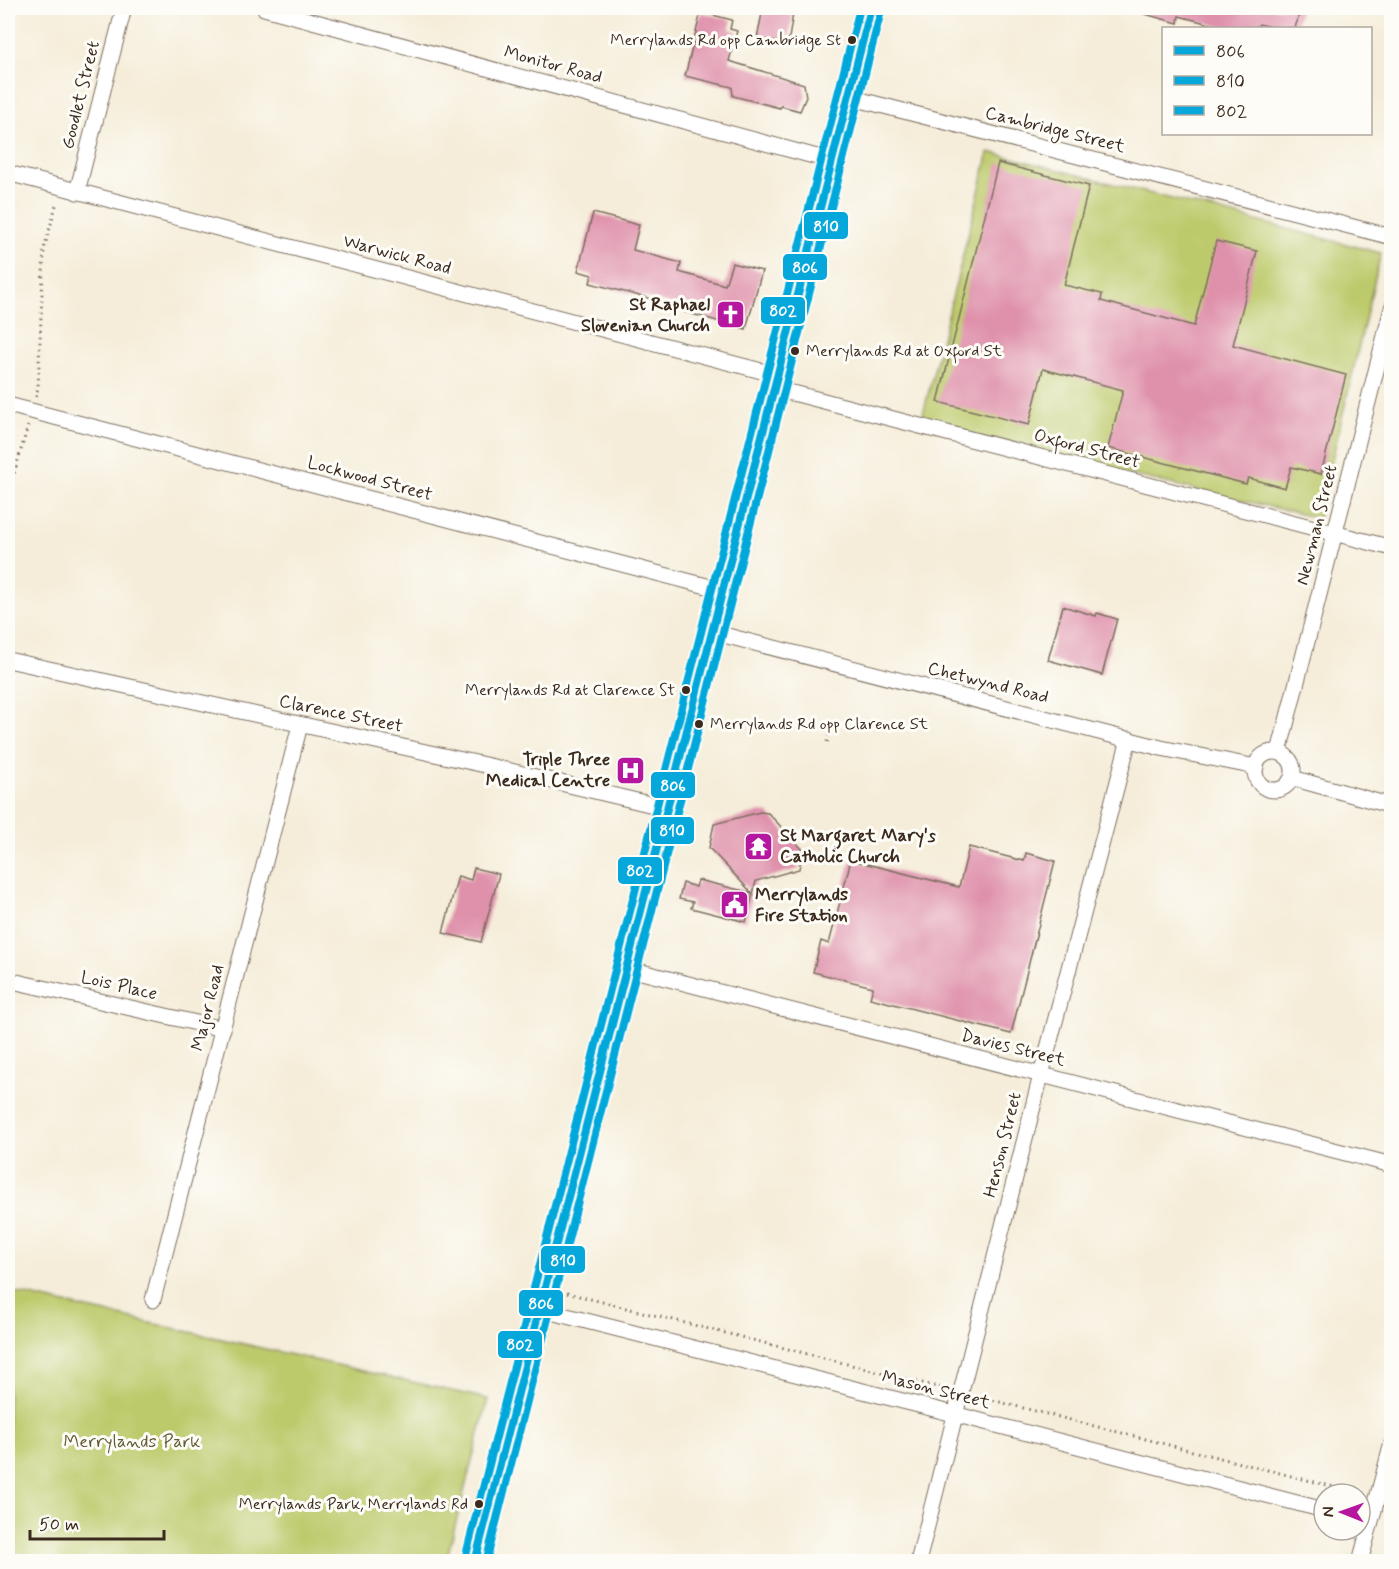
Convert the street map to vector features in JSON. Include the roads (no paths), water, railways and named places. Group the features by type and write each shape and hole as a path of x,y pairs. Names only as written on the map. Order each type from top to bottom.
{"main road":[{"path":"474,1562 871,8"}],"street":[{"name":"Goodlet Street","path":"76,192 124,8"},
{"name":"Monitor Road","path":"264,8 832,161"},
{"name":"Cambridge Street","path":"849,97 1392,237"},
{"name":"Warwick Road","path":"8,173 775,382"},
{"name":"Newman Street","path":"1279,752 1392,308"},
{"name":"Oxford Street","path":"775,382 797,394 1392,548"},
{"name":"Lockwood Street","path":"8,405 722,590"},
{"name":"Chetwynd Road","path":"712,632 1180,752 1256,766"},
{"name":"Clarence Street","path":"8,660 494,767 666,808"},
{"name":"Major Road","path":"153,1300 300,725"},
{"name":"Henson Street","path":"918,1562 954,1414 1129,739"},
{"path":"1279,752 1291,762 1292,777 1289,783 1278,789 1266,788 1258,779 1256,766 1262,756 1279,752"},
{"path":"1292,777 1392,806"},
{"name":"Davies Street","path":"626,968 1392,1164"},
{"name":"Lois Place","path":"8,980 223,1029"},
{"name":"Mason Street","path":"538,1309 1312,1507"},
{"path":"1372,1508 1377,1498 1392,1443"},
{"path":"1360,1562 1362,1542"}],"place":[{"name":"Merrylands Rd opp Cambridge St","path":"852,40"},
{"name":"St Raphael Slovenian Church","path":"731,315"},
{"name":"Merrylands Rd at Oxford St","path":"795,351"},
{"name":"Merrylands Rd at Clarence St","path":"686,690"},
{"name":"Merrylands Rd opp Clarence St","path":"699,724"},
{"name":"Triple Three Medical Centre","path":"631,770"},
{"name":"St Margaret Mary's Catholic Church","path":"759,846"},
{"name":"Merrylands Fire Station","path":"734,905"},
{"name":"Merrylands Park, Merrylands Rd","path":"479,1504"}],"park label":[{"name":"Merrylands Park","path":"132,1442"}]}
